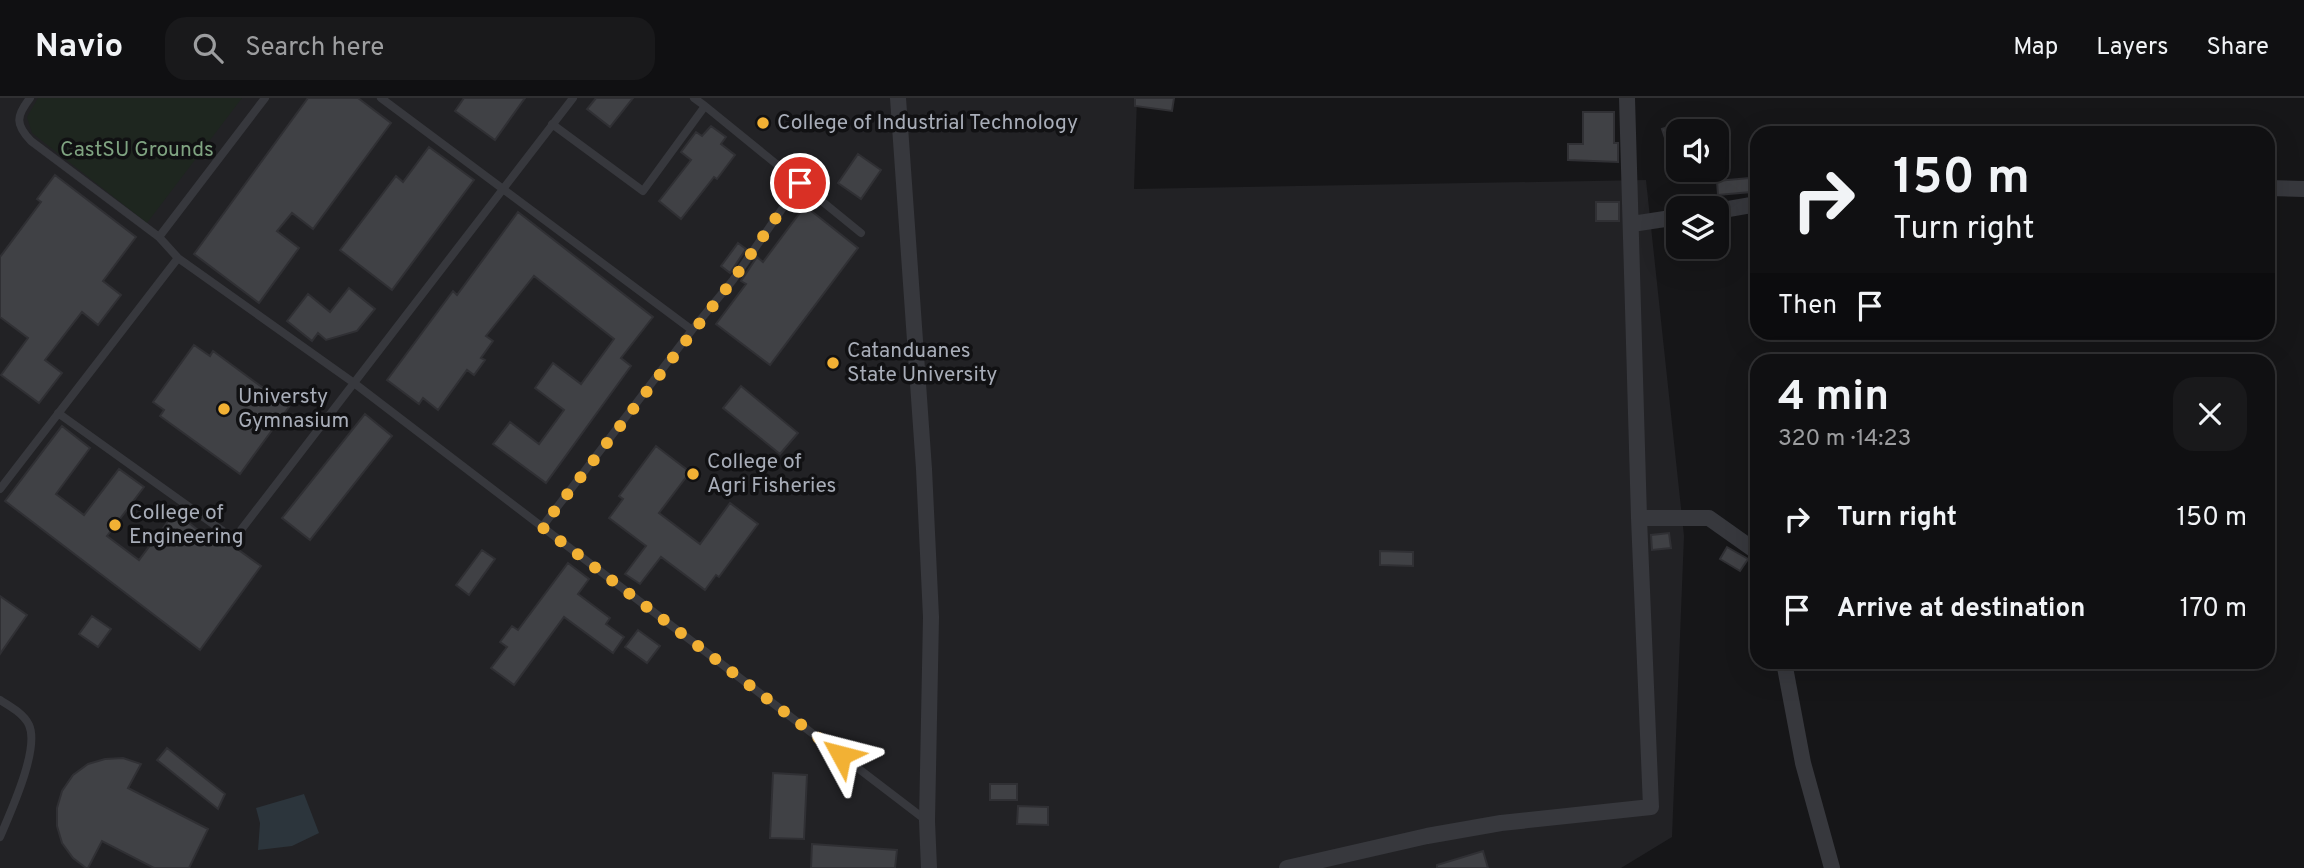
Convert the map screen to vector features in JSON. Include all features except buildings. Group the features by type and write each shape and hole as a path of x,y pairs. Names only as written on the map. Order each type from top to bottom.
{"street":[{"path":"898,98 924,469 931,617 927,821 929,868"},
{"path":"1287,868 1427,836 1501,823 1651,807 1639,519 1627,98"},
{"path":"2275,188 2304,189"},
{"path":"1729,209 1750,205"},
{"path":"1632,224 1666,219"},
{"path":"1639,519 1709,518 1750,547"},
{"path":"1785,669 1803,763 1832,868"}],"lane":[{"path":"30,98 19,114 19,121 31,141 159,237 178,258 354,383 927,821"},
{"path":"159,237 265,98"},
{"path":"380,98 692,330"},
{"path":"58,413 234,539 573,98"},
{"path":"694,98 861,233"},
{"path":"552,124 643,191 705,106"},
{"path":"542,527 733,280 800,183"},
{"path":"0,489 178,258"},
{"path":"0,699 20,714 29,726 32,741 27,766 0,837"}],"shaded area":[{"name":"Catanduanes State University","path":"0,98 1137,98 1134,189 1646,180 1684,536 1672,837 1621,868 0,868"},
{"path":"304,794 319,833 292,846 258,850 260,823 256,808"}],"green space":[{"name":"CastSU Grounds","path":"38,98 242,98 147,223 32,133 27,117"}],"place":[{"name":"College of Industrial Technology","path":"763,123"},
{"name":"Catanduanes State University","path":"833,363"},
{"name":"Universty Gymnasium","path":"224,409"},
{"name":"College of Agri Fisheries","path":"693,474"},
{"name":"College of Engineering","path":"115,525"}],"route":[{"path":"800,183 733,280 542,527 841,755"}]}
